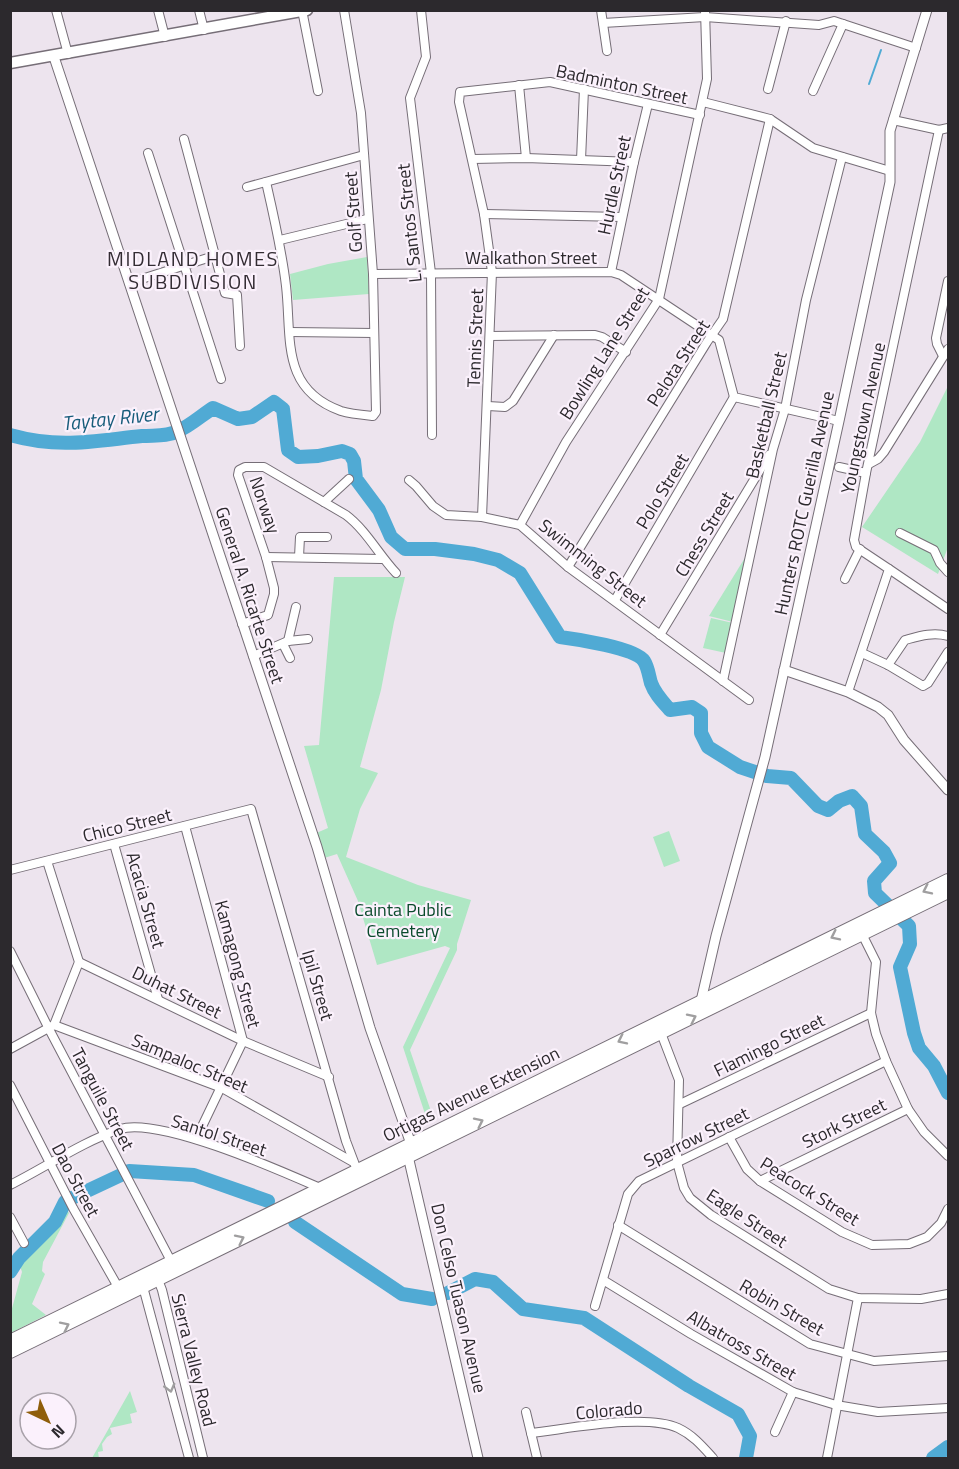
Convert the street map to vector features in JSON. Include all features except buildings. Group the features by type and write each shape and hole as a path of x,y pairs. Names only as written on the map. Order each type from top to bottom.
{"main road":[{"path":"10,63 204,30 250,16 304,11"},
{"name":"Ortigas Avenue Extension","path":"156,1274 171,1261 320,1188 355,1166 410,1150 662,1033 908,906 948,879"},
{"name":"Ortigas Avenue Extension","path":"908,906 948,892"},
{"name":"Ortigas Avenue Extension","path":"10,1352 156,1274 410,1150 701,1001 860,930"},
{"name":"Ortigas Avenue Extension","path":"10,1341 118,1287 141,1282"}],"street":[{"path":"56,10 68,54"},
{"path":"158,10 165,37"},
{"path":"199,10 204,30"},
{"name":"Golf Street","path":"290,332 295,369 305,387 321,402 343,411 373,416 376,412 373,274 361,113 344,10"},
{"name":"L. Santos Street","path":"421,10 426,57 410,98 431,273 432,435"},
{"path":"601,10 607,51"},
{"name":"Hunters ROTC Guerilla Avenue","path":"701,1001 716,936 765,757 839,421 888,192 890,131 927,10"},
{"path":"304,11 318,91"},
{"path":"603,23 705,14 819,25 834,21 916,48"},
{"name":"Bowling Lane Street","path":"520,525 566,442 659,299 707,79 705,14"},
{"path":"768,90 786,21"},
{"path":"813,91 843,24"},
{"name":"General A. Ricarte Street","path":"54,57 316,847 370,1028 410,1150"},
{"name":"Badminton Street","path":"460,92 550,82 648,104 701,108 770,119 808,146 890,171"},
{"path":"519,85 526,158"},
{"path":"581,160 584,89"},
{"name":"Tennis Street","path":"460,92 459,102 484,214 492,272 482,516"},
{"name":"Hurdle Street","path":"611,272 648,104"},
{"name":"Pelota Street","path":"568,567 723,319 770,119"},
{"path":"893,120 939,130 948,128"},
{"name":"Youngstown Avenue","path":"860,549 854,544 854,540 867,469 939,130"},
{"path":"184,139 226,294 235,293 237,295 240,346"},
{"path":"148,153 221,379"},
{"path":"247,187 364,155"},
{"name":"Basketball Street","path":"723,681 806,300 842,157"},
{"path":"473,159 526,158 634,162"},
{"path":"266,182 280,240 290,332 374,333"},
{"path":"484,214 622,217"},
{"path":"280,240 368,219"},
{"path":"129,283 214,256"},
{"name":"Walkathon Street","path":"373,274 492,272 611,272 621,274 719,340 734,397"},
{"path":"838,467 867,469 878,459 947,351 937,344 936,338 948,281"},
{"path":"488,406 505,407 513,401 554,335"},
{"path":"490,336 595,335 626,352"},
{"path":"734,397 839,421"},
{"name":"Polo Street","path":"615,600 734,397"},
{"path":"872,448 884,452"},
{"name":"Chess Street","path":"660,635 773,449"},
{"name":"Norway","path":"242,624 268,615 274,594 266,557 238,476 239,470 245,467 264,467 324,502"},
{"path":"349,478 324,502 354,521 382,559 396,573"},
{"name":"Swimming Street","path":"409,480 433,506 446,515 482,516 520,525 568,567 749,700"},
{"path":"900,533 934,550 940,563 948,572"},
{"path":"299,557 300,537 327,537"},
{"path":"845,579 860,549 948,609"},
{"path":"266,557 382,559"},
{"path":"848,692 889,569"},
{"path":"290,658 285,643 296,606"},
{"path":"888,665 905,640 927,634 948,636"},
{"path":"253,656 285,643 308,639"},
{"path":"862,653 888,665 923,686 928,683 948,652"},
{"path":"784,670 848,692 878,707 888,716 904,740 948,790"},
{"name":"Chico Street","path":"10,870 251,809"},
{"name":"Ipil Street","path":"251,809 355,1166"},
{"name":"Kamagong Street","path":"185,826 243,1041 222,1089 196,1139"},
{"name":"Acacia Street","path":"114,844 158,999"},
{"path":"10,1049 51,1027 79,962 47,861"},
{"path":"860,930 876,962 871,1013 886,1061 908,1108 924,1132 948,1156"},
{"name":"Tanguile Street","path":"10,951 171,1261"},
{"name":"Duhat Street","path":"79,962 243,1041 329,1077"},
{"name":"Flamingo Street","path":"680,1104 871,1013"},
{"name":"Sampaloc Street","path":"51,1027 222,1089 355,1166"},
{"name":"Eagle Street","path":"662,1033 680,1080 677,1162 684,1188 690,1198 711,1215 829,1289 858,1298 921,1299 948,1294"},
{"name":"Sparrow Street","path":"595,1306 628,1194 639,1181 886,1061"},
{"name":"Dao Street","path":"10,1085 50,1165 118,1287"},
{"name":"Stork Street","path":"760,1181 908,1108"},
{"name":"Santol Street","path":"10,1185 105,1136 122,1129 141,1127 196,1139 320,1188"},
{"name":"Peacock Street","path":"729,1137 747,1169 760,1181 842,1232 872,1245 909,1244 927,1237 941,1223 948,1209"},
{"name":"Don Celso Tuason Avenue","path":"410,1150 478,1458"},
{"path":"10,1217 24,1243"},
{"name":"Robin Street","path":"618,1226 810,1344 874,1360 948,1356"},
{"name":"Sierra Valley Road","path":"156,1274 203,1458"},
{"name":"Albatross Street","path":"603,1280 690,1334 793,1392 836,1405 878,1412 948,1408"},
{"name":"Sierra Valley Road","path":"141,1282 189,1458"},
{"path":"826,1458 858,1298"},
{"path":"150,1312 166,1307"},
{"path":"775,1432 793,1392"},
{"path":"526,1412 537,1458"},
{"name":"Colorado","path":"531,1433 651,1421 678,1428 699,1442 713,1458"},
{"path":"181,1427 195,1424"}],"green space":[{"path":"367,257 369,294 293,300 290,274"},
{"path":"948,386 948,547 938,574 862,527 920,442"},
{"path":"751,548 733,622 709,616"},
{"name":"Cainta Public Cemetery","path":"334,577 405,577 381,690 360,767 378,773 360,809 346,857 418,885 471,900 457,950 410,1050 434,1120 428,1123 403,1047 450,948 445,946 377,965 358,901 337,854 321,859 314,834 328,828 304,746 319,745"},
{"path":"711,618 733,623 726,653 703,648"},
{"path":"669,831 680,861 664,867 653,837"},
{"path":"65,1207 69,1213 43,1262 42,1271 45,1274 32,1304 46,1315 11,1333 11,1312 22,1272 19,1263 56,1224"},
{"path":"130,1391 137,1412 130,1414 132,1423 110,1428 112,1434 102,1444 103,1451 98,1452 99,1458 92,1458"}],"waterway":[{"path":"869,84 881,50"},
{"name":"Taytay River","path":"10,435 61,443 165,435 182,429 213,408 238,419 252,417 274,402 283,409 288,450 298,457 342,451 350,454 354,461 356,479 379,510 391,537 405,549 435,549 498,560 520,573 560,637 605,645 639,656 645,663 655,691 670,710 692,707 701,713 701,733 708,747 740,767 767,776 791,778 818,806 828,810 839,801 852,796 861,806 865,834 884,852 890,863 874,881 875,893 909,926 910,944 900,967 914,1033 919,1048 934,1066 948,1093"},
{"path":"129,1171 194,1175 268,1201"},
{"path":"72,1198 121,1175"},
{"path":"10,1272 19,1258 55,1222 65,1202"},
{"path":"295,1222 402,1294 432,1299"},
{"path":"448,1293 475,1279 493,1282 523,1309 584,1318 689,1386 738,1414 750,1436 746,1458"},
{"path":"933,1458 948,1447"}],"district":[{"name":"MIDLAND HOMES SUBDIVISION","path":"193,270"}]}
